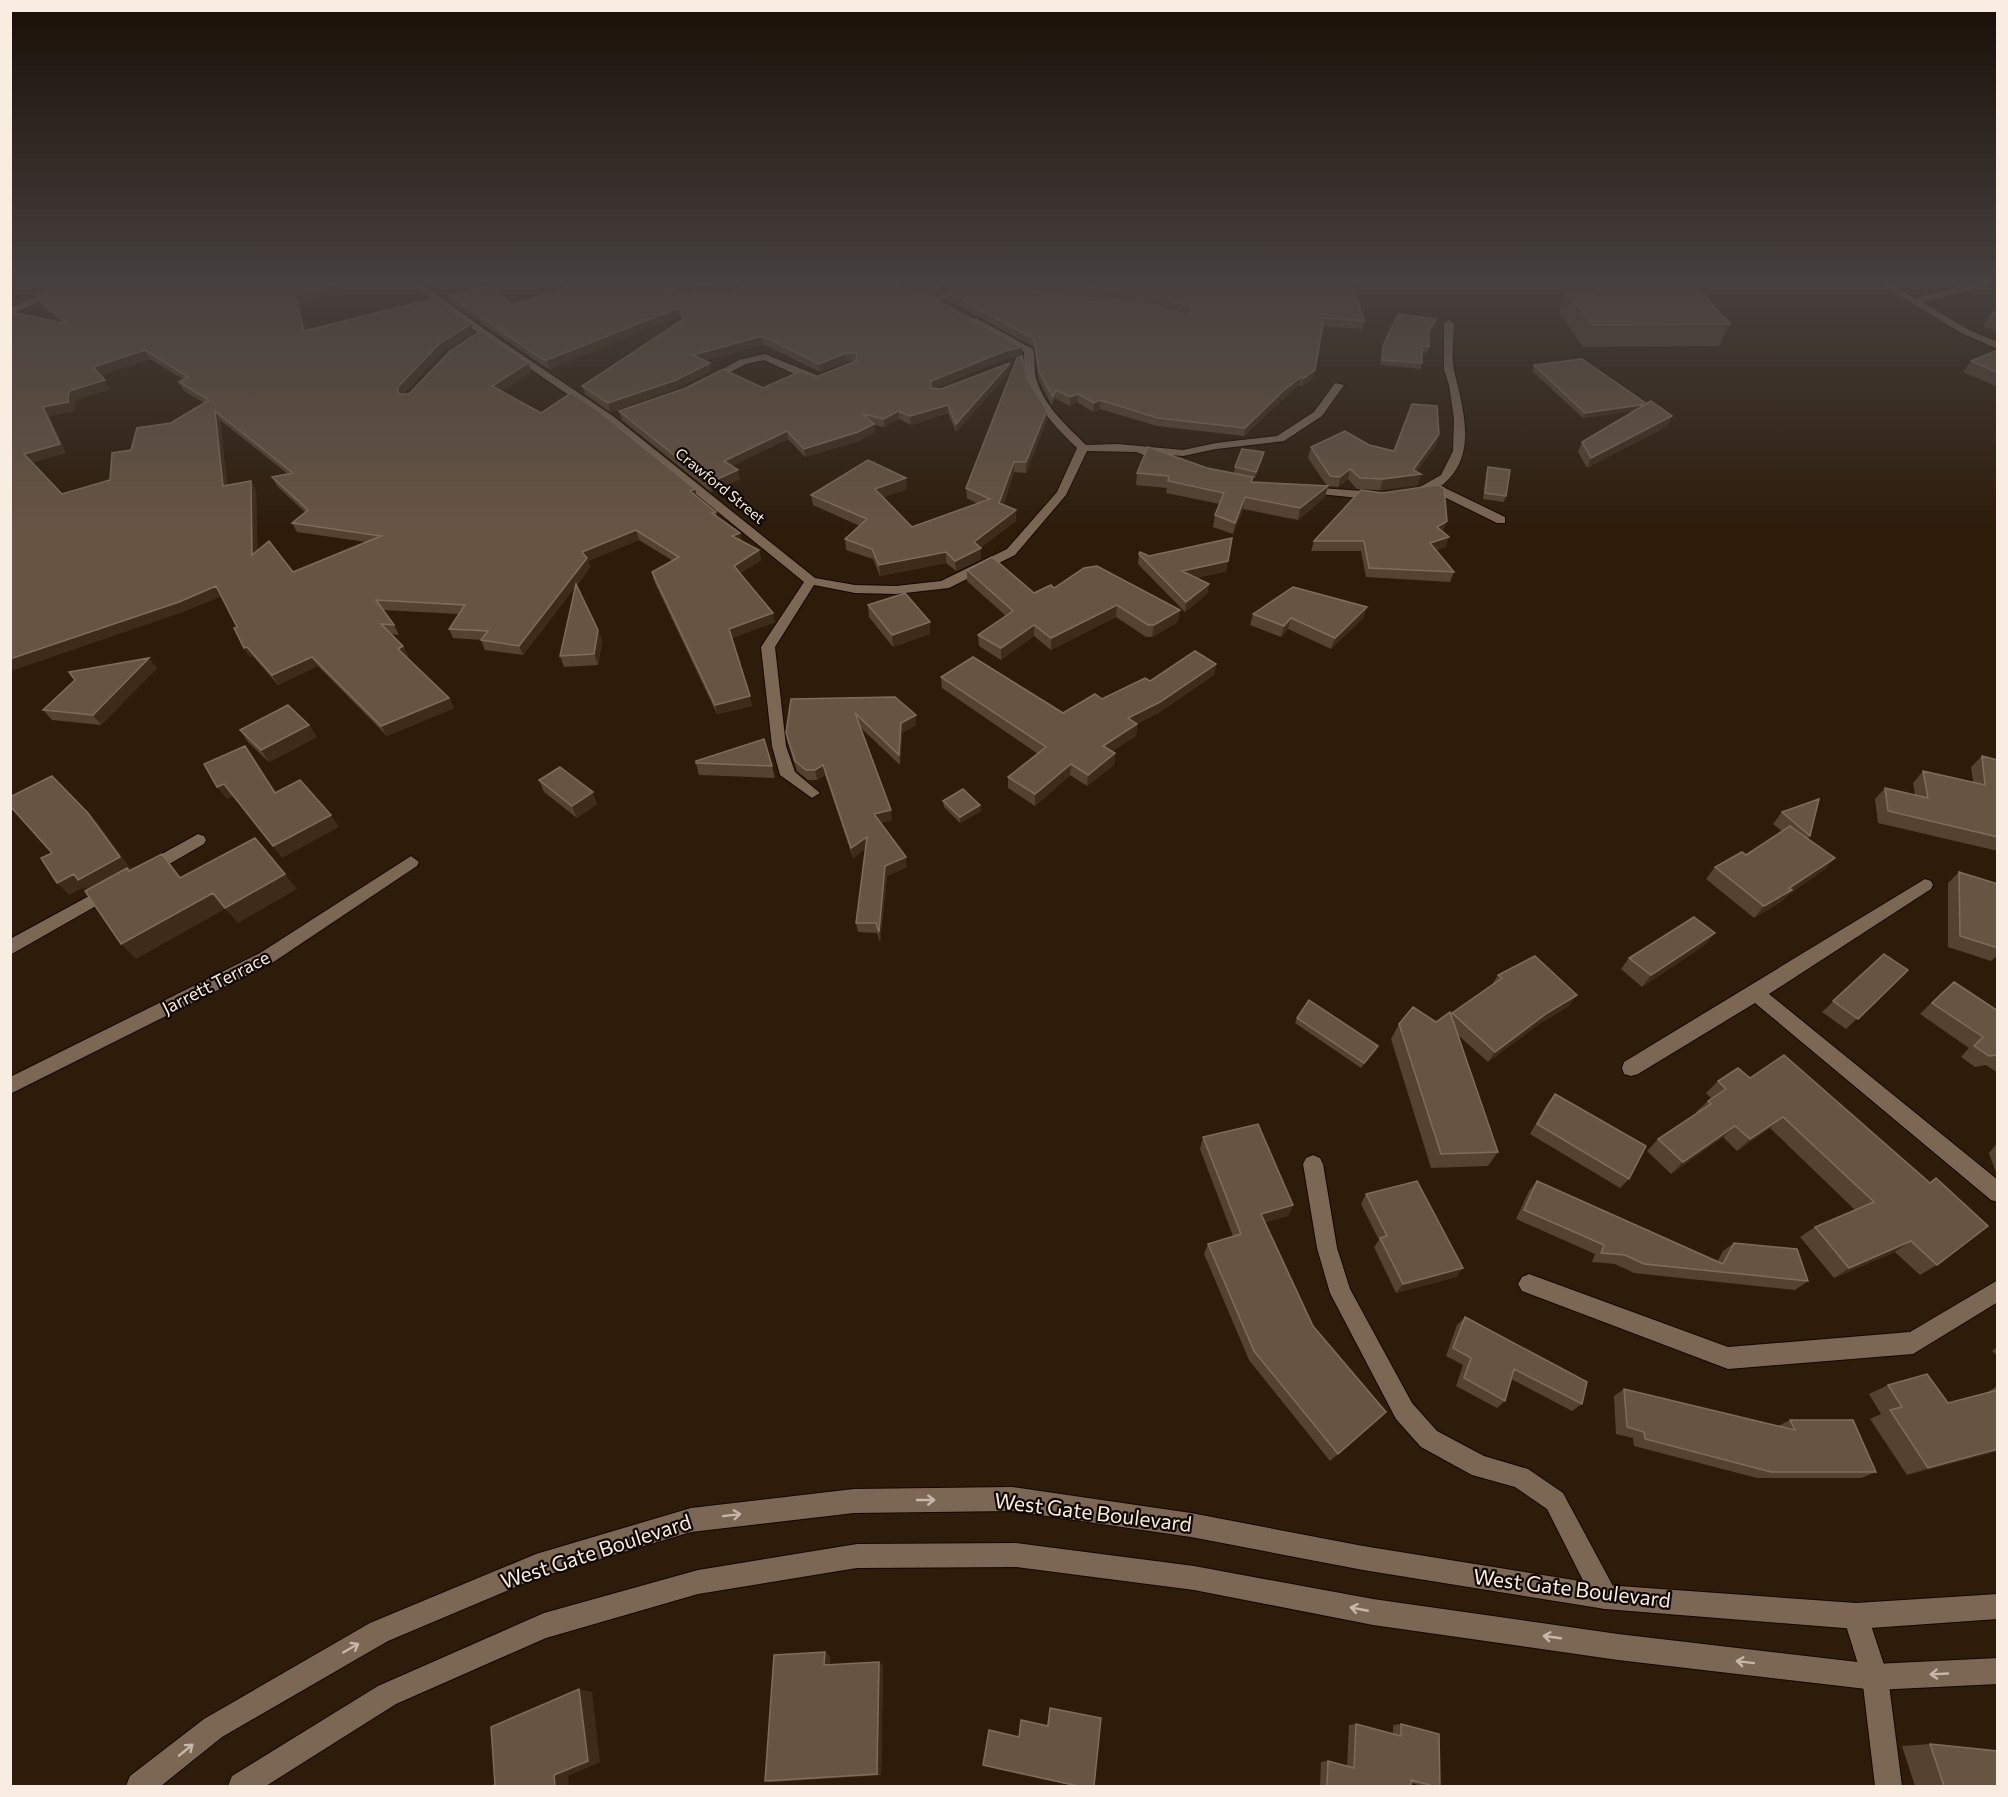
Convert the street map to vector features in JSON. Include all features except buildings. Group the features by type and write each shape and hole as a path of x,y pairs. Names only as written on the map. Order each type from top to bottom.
{"street":[{"name":"Crawford Street","path":"522,363 609,418 811,581"},
{"path":"701,383 741,363"},
{"path":"778,363 816,380 834,372"},
{"path":"1025,363 1033,391 1083,448 1183,453 1216,446 1280,439 1318,414 1339,385"},
{"path":"1408,494 1433,487 1455,464 1460,447 1455,387 1449,363"},
{"path":"609,418 626,412"},
{"path":"812,793 793,781 779,746 768,647 811,581 855,590 896,590 944,585 1011,552 1062,493 1083,448"},
{"path":"1140,450 1183,466"},
{"path":"1433,487 1501,520"},
{"path":"1287,488 1352,495 1389,495"},
{"path":"10,948 198,840"},
{"name":"Jarrett Terrace","path":"10,1086 266,958 411,862"},
{"path":"1631,1068 1756,993 1925,885"},
{"path":"1756,993 1998,1193"},
{"path":"1313,1164 1327,1248 1341,1293 1404,1411 1429,1439 1480,1467 1520,1477 1555,1501 1605,1597"},
{"path":"1529,1284 1728,1358 1913,1343 1998,1290"},
{"name":"West Gate Boulevard","path":"140,1786 213,1728 379,1632 536,1566 690,1520 854,1501 1012,1499 1191,1525 1364,1558 1605,1597 1856,1616 1998,1606"},
{"path":"242,1786 387,1695 544,1626 698,1582 857,1556 1016,1555 1194,1578 1373,1612 1618,1647 1875,1677 1998,1671"},
{"path":"1856,1616 1875,1677 1889,1786"}]}
